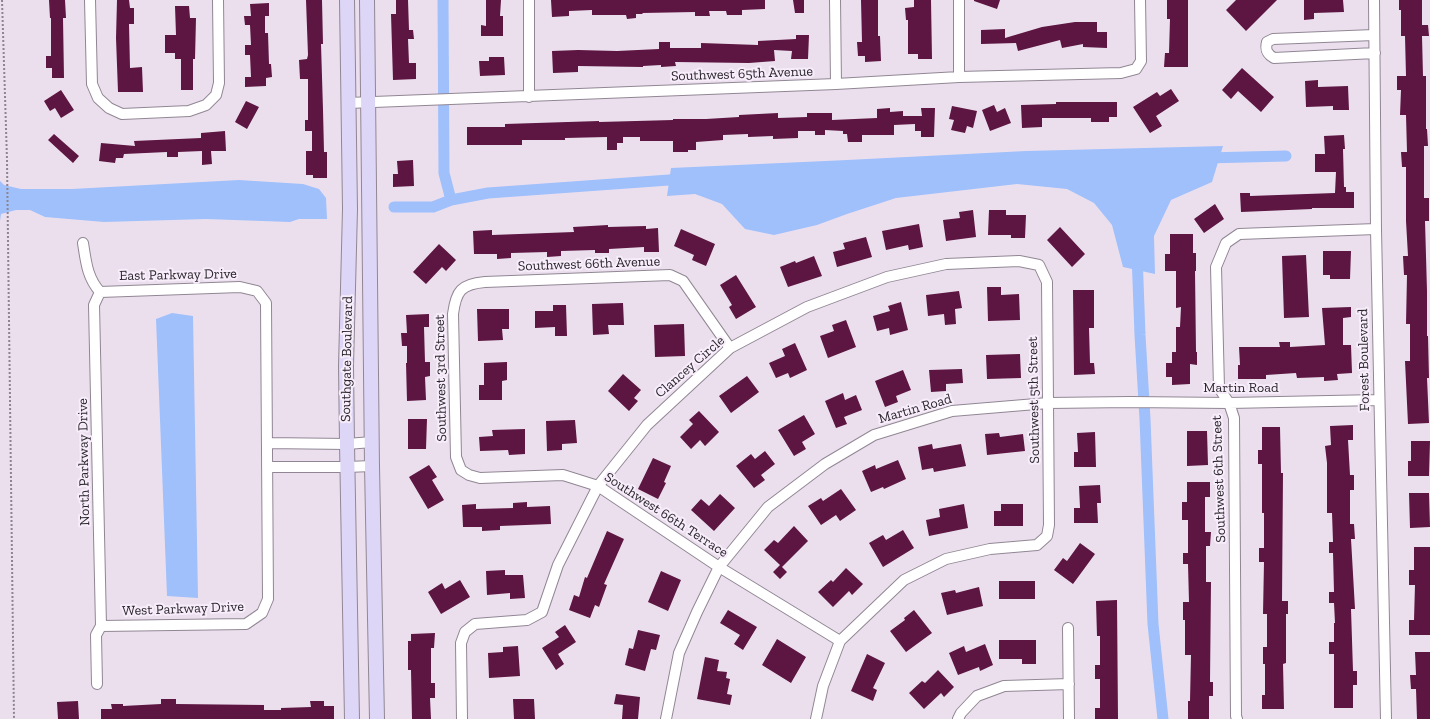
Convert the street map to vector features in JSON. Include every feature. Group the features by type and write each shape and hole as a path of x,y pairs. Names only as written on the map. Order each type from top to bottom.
{"main road":[{"name":"Southgate Boulevard","path":"347,0 350,209 346,366 346,444 352,719"},
{"name":"Southgate Boulevard","path":"367,0 372,466 377,719"}],"street":[{"path":"90,0 92,84 98,98 109,108 122,114 189,111 206,104 216,95 219,83 218,0"},
{"path":"529,0 529,97"},
{"path":"835,0 836,84"},
{"path":"959,0 959,78"},
{"name":"Southwest 65th Avenue","path":"348,103 529,97 1121,72 1136,69 1141,61 1140,0"},
{"name":"Forest Boulevard","path":"1374,0 1376,229 1386,719"},
{"path":"1374,35 1273,38 1267,42 1266,49 1268,54 1274,58 1374,53"},
{"name":"Southwest 6th Street","path":"1237,719 1234,418 1229,403 1219,388 1216,267 1226,243 1239,234 1376,229"},
{"path":"83,243 86,265 92,283 100,292"},
{"name":"Clancey Circle","path":"462,719 462,643 465,632 475,624 527,620 542,612 558,565 598,486 647,425 730,348 807,307 886,277 946,264 1019,261 1039,265"},
{"name":"Southwest 5th Street","path":"840,641 904,580 946,559 990,549 1037,545 1047,536 1049,525 1047,282 1039,265"},
{"name":"Southwest 66th Avenue","path":"463,288 472,283 485,282 670,275 683,281 730,348"},
{"name":"East Parkway Drive","path":"100,292 240,287 257,290 266,303 267,443"},
{"name":"Southwest 3rd Street","path":"461,470 456,457 453,314 456,298 463,288"},
{"name":"North Parkway Drive","path":"97,684 96,635 101,626 94,305 100,292"},
{"name":"Martin Road","path":"666,719 679,653 719,567 768,507 825,464 874,435 952,411 1048,403 1229,403 1379,400"},
{"path":"372,442 346,444 267,443 267,467 372,466"},
{"name":"West Parkway Drive","path":"101,626 246,624 262,613 268,600 267,467"},
{"name":"Southwest 66th Terrace","path":"461,470 469,476 480,478 563,475 598,486 719,567 840,641"},
{"path":"1068,628 1069,719"},
{"path":"816,719 823,686 840,641"},
{"path":"958,719 961,713 977,696 1004,686 1069,684"}],"path":[{"path":"2,0 8,220 14,719"}],"water":[{"path":"1223,146 1212,182 1171,200 1154,236 1155,274 1123,267 1112,225 1094,203 1067,189 1017,184 896,198 817,225 774,235 745,229 722,204 695,194 667,196 671,168 1026,151"},
{"path":"239,180 303,184 319,189 326,198 327,219 299,219 290,222 206,219 104,222 45,217 30,210 16,210 1,214 0,221 0,181 4,185 21,189 72,189"},
{"path":"172,313 193,316 198,598 167,596 156,319"}],"building":[{"path":"49,0 65,0 66,18 63,18 64,78 52,78 52,68 46,68 46,56 51,56 51,18"},
{"path":"117,0 129,0 130,8 134,8 134,24 129,24 130,68 142,67 143,92 118,92 116,38"},
{"path":"306,0 322,0 323,44 321,44 324,152 327,152 327,178 313,178 313,175 306,175 306,151 312,151 312,131 305,131 305,120 308,120 308,79 300,79 299,60 307,59 308,55"},
{"path":"396,0 408,0 409,30 413,30 414,39 408,39 409,63 416,63 416,79 393,80 391,14 396,14"},
{"path":"486,0 501,0 500,16 503,16 503,36 481,36 481,25 486,26"},
{"path":"551,0 765,0 765,9 742,10 742,15 727,15 726,11 709,11 710,16 695,16 695,12 642,13 643,14 636,14 636,18 627,19 626,15 592,15 592,10 569,11 569,16 552,17"},
{"path":"793,0 804,0 804,13 795,13"},
{"path":"861,0 878,0 878,36 880,36 881,61 865,62 865,56 858,56 857,42 862,42"},
{"path":"914,0 931,0 932,59 918,59 918,54 908,54 908,20 906,20 905,8 914,7"},
{"path":"974,0 1000,0 997,9"},
{"path":"1167,0 1188,0 1188,67 1164,67 1165,53 1169,53 1170,19 1167,19"},
{"path":"1236,0 1277,0 1246,31 1226,10"},
{"path":"1304,0 1343,0 1344,12 1314,13 1314,19 1304,20"},
{"path":"1399,0 1422,0 1422,25 1428,25 1429,36 1422,36 1423,76 1426,76 1426,129 1428,146 1424,146 1424,198 1429,198 1429,221 1425,221 1429,423 1408,424 1405,361 1410,361 1410,324 1406,324 1407,275 1404,275 1403,256 1408,256 1406,221 1406,167 1402,167 1401,152 1407,152 1406,115 1400,115 1401,90 1397,90 1397,76 1406,76 1405,36 1401,36 1401,10 1399,10"},
{"path":"269,3 269,16 265,16 265,33 268,33 269,64 271,64 272,77 266,78 266,86 245,87 245,77 251,77 250,55 245,55 245,45 251,45 250,25 245,25 244,16 251,16 250,4"},
{"path":"175,6 189,6 190,18 196,18 195,59 193,59 193,90 181,90 181,59 175,59 175,53 165,53 165,35 176,35"},
{"path":"1075,22 1097,22 1097,32 1107,32 1107,48 1083,47 1083,44 1062,48 1060,40 1018,51 1016,43 981,44 981,30 1005,29 1005,38 1042,27"},
{"path":"796,35 809,35 808,59 791,59 792,51 774,50 775,61 749,63 675,62 676,66 661,67 661,65 643,67 578,66 578,72 553,73 552,51 617,51 659,49 659,42 670,42 670,48 701,48 701,43 758,45 758,41 796,39"},
{"path":"489,57 504,57 505,75 480,76 479,61 489,61"},
{"path":"1242,68 1274,97 1261,112 1238,91 1231,99 1222,90"},
{"path":"1318,80 1318,87 1348,86 1349,110 1333,110 1333,106 1306,107 1305,81"},
{"path":"1171,89 1179,101 1156,116 1162,126 1150,133 1133,107 1157,92 1160,96"},
{"path":"61,90 74,110 61,118 55,108 50,111 44,101"},
{"path":"246,101 259,107 247,129 235,122"},
{"path":"1056,102 1117,102 1117,117 1109,117 1109,122 1091,122 1091,118 1042,118 1042,127 1022,128 1021,105 1056,104"},
{"path":"994,105 997,112 1005,108 1011,123 990,131 982,110"},
{"path":"952,106 977,111 973,128 967,126 965,133 951,130 954,120 949,119"},
{"path":"890,108 890,112 903,111 903,116 922,116 921,108 935,108 934,137 921,137 921,131 915,131 915,124 894,125 894,135 862,135 862,142 848,142 847,134 843,134 843,131 825,130 825,135 815,135 815,131 798,131 798,138 773,139 773,136 748,137 748,134 723,135 723,140 696,142 696,150 688,150 688,152 673,152 673,141 640,141 640,137 623,137 623,143 617,143 617,150 607,150 607,137 565,138 565,140 522,140 522,145 467,145 467,127 505,127 505,124 706,119 739,117 739,115 778,113 778,118 807,117 807,113 832,113 832,120 877,118 877,109"},
{"path":"225,131 226,151 211,151 212,164 202,165 202,151 178,152 178,157 167,157 167,152 124,154 123,158 116,158 115,163 99,161 101,143 135,146 134,141 201,138 201,133"},
{"path":"54,134 79,156 73,163 48,140"},
{"path":"1344,135 1344,187 1346,187 1346,192 1354,192 1354,208 1312,208 1241,212 1240,193 1250,193 1250,196 1335,193 1336,172 1315,172 1315,154 1325,154 1324,136"},
{"path":"413,160 414,186 393,187 393,174 398,174 397,161"},
{"path":"1215,204 1224,219 1204,233 1194,219"},
{"path":"973,210 976,237 946,241 943,220 960,218 959,212"},
{"path":"989,210 1006,210 1006,215 1026,215 1025,238 1011,238 1011,235 988,235"},
{"path":"919,224 923,247 909,250 908,245 886,250 882,231"},
{"path":"608,225 608,227 646,226 646,229 658,228 659,252 644,252 644,247 609,249 609,253 595,253 595,250 561,251 561,256 547,257 547,252 511,253 511,258 497,259 497,254 474,254 473,231 492,230 492,235 574,232 573,227"},
{"path":"1060,227 1085,254 1072,267 1047,240"},
{"path":"681,229 715,244 706,266 692,260 694,255 674,246"},
{"path":"1170,234 1193,234 1193,253 1196,253 1197,365 1190,364 1190,384 1172,385 1172,377 1166,377 1166,363 1172,363 1172,352 1176,352 1176,327 1180,327 1181,307 1176,308 1176,271 1165,271 1165,254 1170,254"},
{"path":"866,237 872,257 837,267 833,252 845,249 843,243"},
{"path":"439,244 456,260 446,271 442,267 426,284 413,272"},
{"path":"1323,251 1351,251 1350,279 1330,279 1330,275 1323,275"},
{"path":"1306,255 1309,317 1284,318 1282,256"},
{"path":"814,256 822,276 788,287 780,267"},
{"path":"736,275 756,307 736,319 729,307 732,305 720,285"},
{"path":"987,287 1001,287 1001,295 1019,294 1020,320 988,321"},
{"path":"1073,290 1094,290 1094,328 1089,328 1090,363 1094,363 1095,374 1074,375"},
{"path":"959,291 962,308 955,309 956,324 945,325 944,314 928,316 926,295"},
{"path":"901,302 908,330 890,335 889,328 877,331 873,316 890,311 888,306"},
{"path":"623,303 624,325 608,325 609,334 593,335 592,304"},
{"path":"553,305 566,305 567,336 555,336 555,327 535,328 535,311 553,311"},
{"path":"1351,307 1351,317 1343,318 1343,345 1351,345 1352,373 1337,374 1338,380 1324,381 1324,377 1297,378 1296,373 1266,375 1266,379 1238,379 1238,365 1240,365 1239,347 1280,347 1279,342 1290,342 1290,347 1325,345 1322,308"},
{"path":"477,309 509,309 509,329 502,329 503,340 478,341"},
{"path":"429,314 429,327 424,327 425,362 430,362 430,376 425,377 426,400 407,401 407,346 402,346 401,333 407,333 406,315"},
{"path":"846,320 856,347 828,358 820,336 834,331 832,325"},
{"path":"684,324 685,356 655,357 654,325"},
{"path":"795,343 807,370 790,378 788,373 776,378 769,363 785,356 782,349"},
{"path":"1020,354 1021,378 987,379 986,355"},
{"path":"507,362 507,380 502,381 502,400 479,400 479,385 484,385 484,363"},
{"path":"962,369 963,383 946,384 946,391 931,392 929,370"},
{"path":"903,370 911,390 896,396 898,402 885,407 875,381"},
{"path":"623,374 641,390 634,398 638,401 629,411 608,391"},
{"path":"747,376 759,392 731,413 719,396"},
{"path":"843,393 845,400 856,395 862,410 844,417 847,424 836,428 825,401"},
{"path":"699,411 719,432 705,446 700,440 691,449 680,437 693,424 689,420"},
{"path":"804,415 815,434 802,442 806,449 794,456 778,430"},
{"path":"408,419 427,419 426,449 408,449"},
{"path":"575,420 577,443 562,444 562,450 547,451 546,421"},
{"path":"1353,425 1353,440 1348,440 1350,475 1354,475 1354,490 1350,490 1350,524 1354,524 1355,539 1351,539 1355,609 1351,609 1353,671 1357,671 1357,685 1353,685 1353,708 1334,708 1334,654 1329,654 1329,642 1334,642 1335,623 1334,603 1329,603 1329,592 1334,592 1333,553 1329,553 1329,542 1333,542 1332,513 1327,513 1327,463 1325,446 1331,445 1330,426"},
{"path":"1262,427 1280,427 1281,473 1283,473 1282,601 1288,601 1288,614 1286,614 1286,663 1283,664 1284,709 1262,709 1262,695 1265,695 1265,664 1263,664 1263,647 1267,647 1267,614 1263,614 1264,562 1259,562 1259,548 1264,548 1262,464 1258,464 1258,450 1262,450"},
{"path":"525,429 525,454 509,455 508,450 480,451 479,437 493,436 492,430"},
{"path":"1187,431 1207,431 1208,465 1187,466"},
{"path":"1095,432 1096,467 1074,467 1074,452 1078,452 1077,433"},
{"path":"999,433 1000,437 1023,434 1025,451 987,455 985,434"},
{"path":"1411,441 1430,441 1429,476 1408,476 1408,461 1411,461"},
{"path":"932,444 933,449 961,444 966,466 934,472 933,468 922,470 918,447"},
{"path":"765,451 775,464 761,475 765,480 754,488 736,466 751,454 755,459"},
{"path":"653,458 671,466 664,482 666,483 658,499 638,489"},
{"path":"898,460 906,479 884,489 883,487 871,492 862,471 875,465 876,469"},
{"path":"429,465 437,477 432,480 444,500 428,509 409,477"},
{"path":"1187,482 1210,482 1210,497 1205,497 1205,532 1211,532 1210,546 1206,546 1206,582 1211,582 1210,682 1213,682 1213,696 1209,696 1209,719 1188,719 1191,655 1185,655 1185,620 1183,620 1183,602 1189,602 1188,564 1183,564 1183,553 1188,553 1188,520 1182,520 1182,502 1187,502"},
{"path":"1100,485 1101,503 1097,503 1098,523 1074,523 1074,508 1080,508 1079,486"},
{"path":"841,489 856,510 840,521 836,515 821,525 808,506 821,498 823,501"},
{"path":"1409,493 1429,493 1430,527 1410,528"},
{"path":"720,494 735,508 714,531 691,510 701,499 709,506"},
{"path":"527,502 527,507 550,506 551,524 500,526 500,530 482,531 482,527 463,527 462,505 476,504 476,509 513,508 513,503"},
{"path":"964,504 968,528 929,536 926,520 940,517 939,509"},
{"path":"1001,504 1023,504 1023,526 994,526 994,511 1001,511"},
{"path":"794,526 808,541 782,567 787,572 780,579 773,572 780,565 764,550 774,540 778,543"},
{"path":"903,530 914,548 883,567 869,543 883,535 886,540"},
{"path":"607,531 624,539 604,584 607,585 599,607 595,605 590,618 569,610 574,595 579,597 585,577 587,578"},
{"path":"1080,543 1095,554 1073,584 1054,570 1063,558 1067,561"},
{"path":"1414,547 1430,547 1430,635 1409,635 1409,620 1414,620 1415,585 1409,585 1409,570 1414,570"},
{"path":"846,568 863,584 852,595 849,591 833,607 818,592 831,580 833,582"},
{"path":"505,570 505,575 523,575 525,598 510,599 510,593 487,595 486,571"},
{"path":"661,571 681,580 668,611 648,602"},
{"path":"460,580 470,597 441,614 428,592 442,583 445,589"},
{"path":"999,581 1035,581 1035,599 999,599"},
{"path":"979,587 983,606 947,615 941,593 955,590 956,593"},
{"path":"1117,600 1118,719 1095,719 1095,708 1100,708 1100,679 1095,679 1095,665 1100,665 1100,636 1097,636 1096,601"},
{"path":"728,610 757,627 743,650 734,644 740,635 720,623"},
{"path":"914,610 932,633 906,652 890,631 905,620 904,618"},
{"path":"565,625 576,642 558,654 564,664 556,670 542,648 559,637 555,632"},
{"path":"638,630 660,635 656,650 651,649 645,671 625,665 629,648 633,649"},
{"path":"435,633 434,648 431,648 431,683 435,683 435,698 430,698 431,719 412,719 411,670 408,670 408,641 411,641 411,634"},
{"path":"777,639 806,657 791,683 762,665"},
{"path":"999,640 1036,640 1036,664 1022,664 1022,659 999,659"},
{"path":"985,644 993,665 980,671 979,667 958,675 949,653 964,646 966,652"},
{"path":"518,646 520,676 489,678 488,653 503,652 503,647"},
{"path":"1415,652 1430,652 1430,719 1417,719 1416,689 1411,689 1410,675 1416,675"},
{"path":"867,654 885,663 873,688 877,690 873,701 851,691"},
{"path":"705,657 719,660 717,671 727,672 726,678 730,679 727,694 732,695 730,705 697,699"},
{"path":"938,670 954,687 944,697 941,693 924,709 909,693 922,681 925,683"},
{"path":"616,694 640,697 638,719 622,719 623,705 614,704"},
{"path":"161,699 176,699 176,704 264,705 264,710 311,707 310,701 324,701 324,706 334,706 334,719 101,719 101,709 112,709 111,704 123,704 123,706 161,704"},
{"path":"513,699 534,699 535,719 514,719"},
{"path":"78,701 79,719 58,719 57,702"}],"waterway":[{"path":"443,0 444,173 451,200"},
{"path":"1206,158 1286,156"},
{"path":"394,207 433,207 451,200 488,193 683,179"},
{"path":"1137,254 1153,624 1163,719"}]}
